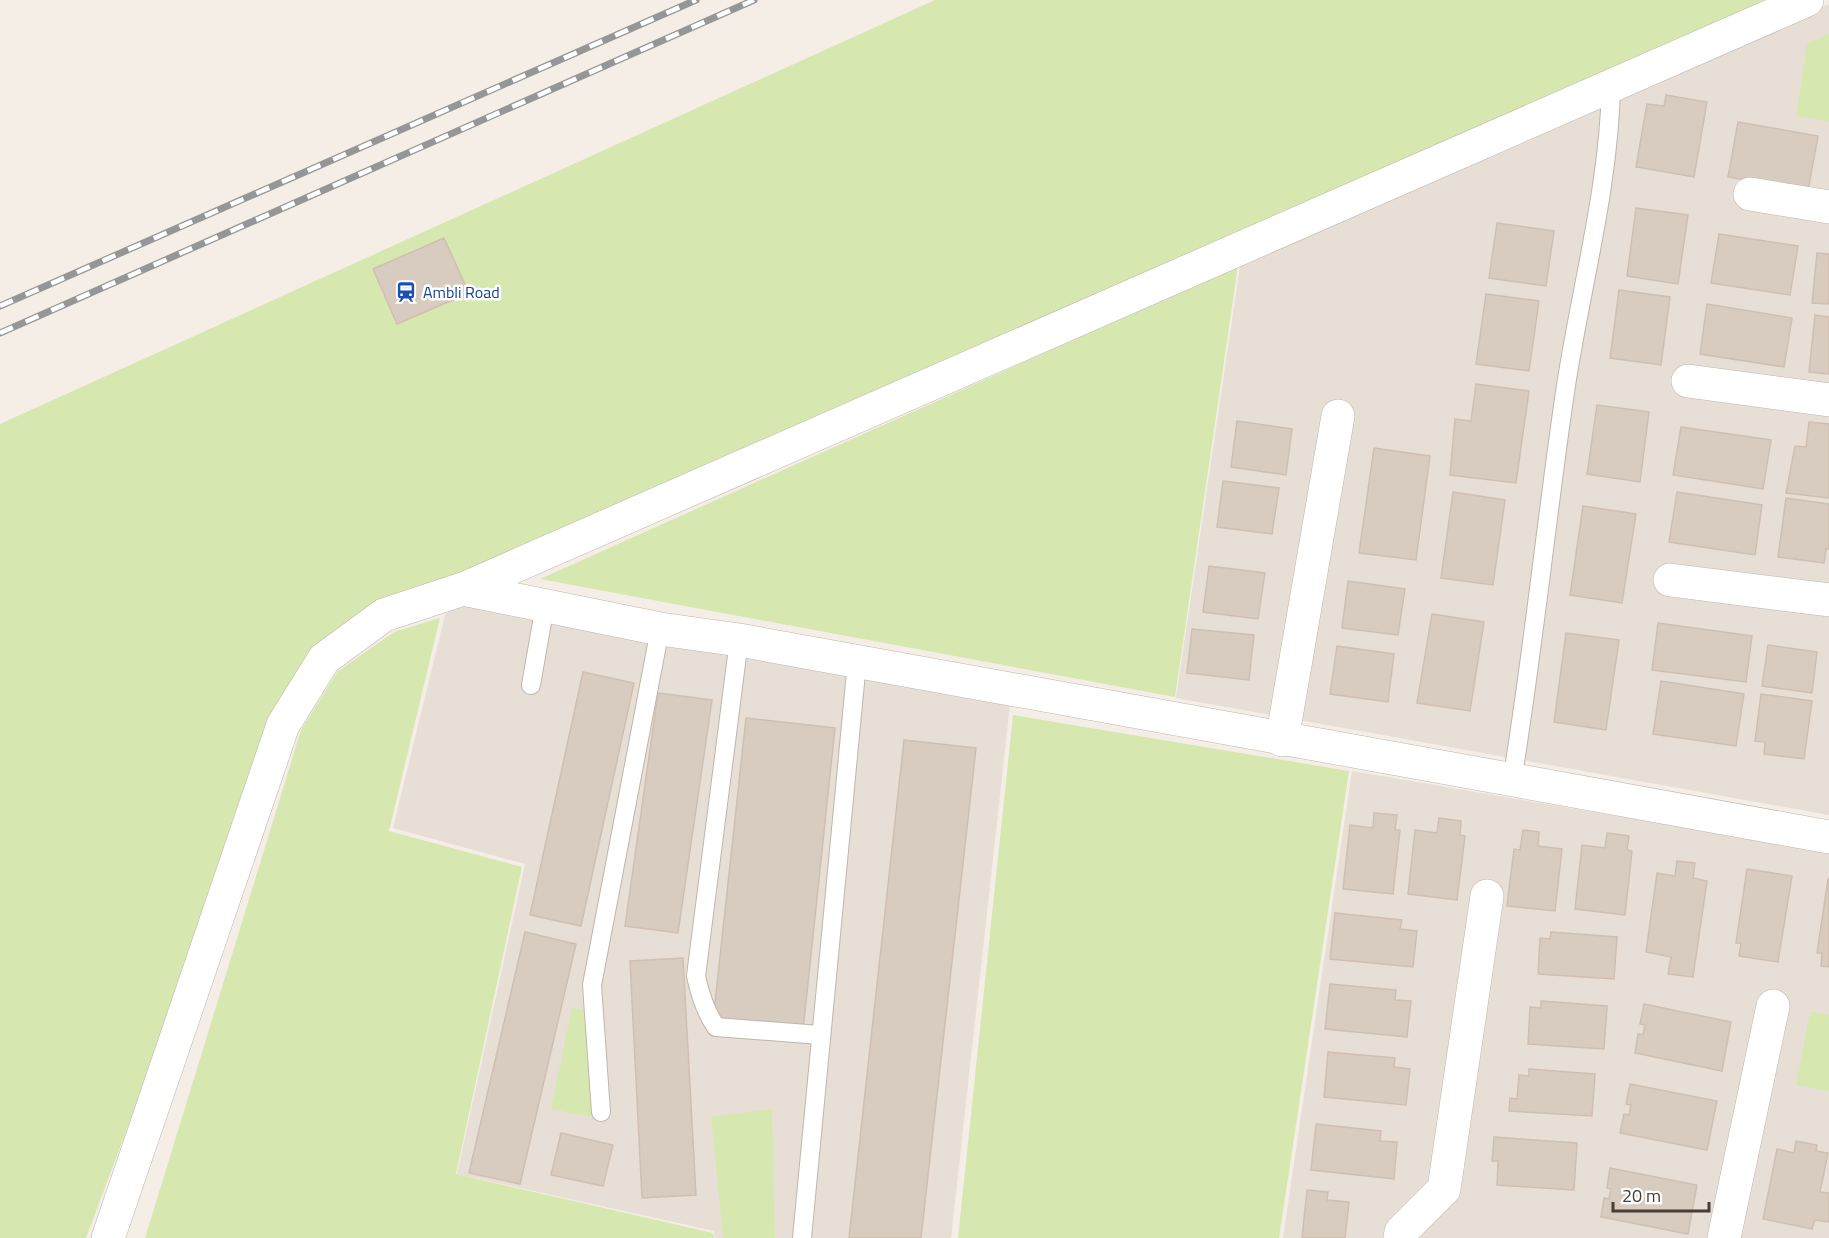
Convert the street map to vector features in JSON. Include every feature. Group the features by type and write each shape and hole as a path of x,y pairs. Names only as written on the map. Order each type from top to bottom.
{"street":[{"path":"108,1238 283,725 324,659 384,615 464,589 1807,0"},
{"path":"1750,194 1829,207"},
{"path":"1688,381 1829,400"},
{"path":"1282,740 1338,416"},
{"path":"1670,580 1829,600"},
{"path":"464,589 660,629 739,640 1512,781 1828,832"},
{"path":"1400,1238 1401,1232 1444,1189 1487,896"},
{"path":"1724,1238 1773,1006"}],"lane":[{"path":"1512,781 1565,389 1598,213 1611,86"},
{"path":"531,685 544,606"},
{"path":"601,1112 592,985 660,629"},
{"path":"739,640 696,976 705,1011 716,1027 820,1035"},
{"path":"802,1238 857,662"}],"shaded area":[{"path":"1829,4 1829,815 1176,698 1240,266"},
{"path":"465,596 1011,696 951,1238 715,1238 714,1231 457,1174 525,864 393,828 445,615"},
{"path":"1352,771 1829,852 1829,1238 1283,1238"}],"green space":[{"path":"935,0 1790,0 383,612 279,725 86,1238 0,1238 0,424"},
{"path":"1829,34 1829,121 1796,116 1807,43"},
{"path":"1238,266 1175,697 540,579"},
{"path":"440,618 389,831 522,867 456,1174 713,1233 714,1238 145,1238 301,730 337,672 394,632"},
{"path":"1013,715 1349,771 1279,1238 958,1238"},
{"path":"572,1007 590,1012 597,1118 551,1109"},
{"path":"1810,1011 1829,1015 1829,1091 1796,1085"},
{"path":"772,1109 775,1238 723,1238 711,1117"}],"building":[{"path":"1666,95 1707,102 1694,177 1636,167 1647,104 1664,106"},
{"path":"1738,122 1818,136 1808,191 1728,177"},
{"path":"1636,208 1688,215 1678,284 1627,276"},
{"path":"1497,223 1554,231 1546,286 1489,278"},
{"path":"1719,234 1798,246 1790,295 1711,283"},
{"path":"444,238 469,293 397,324 373,269"},
{"path":"1817,253 1829,254 1829,304 1812,303"},
{"path":"1619,290 1670,297 1661,365 1610,358"},
{"path":"1486,294 1539,301 1529,371 1476,364"},
{"path":"1707,304 1792,318 1784,367 1700,354"},
{"path":"1815,315 1829,317 1829,374 1809,372"},
{"path":"1476,384 1529,391 1516,483 1450,475 1455,419 1471,421"},
{"path":"1597,405 1649,412 1640,482 1587,474"},
{"path":"1237,421 1292,429 1286,475 1231,467"},
{"path":"1809,422 1829,424 1829,498 1786,493 1795,446 1806,447"},
{"path":"1681,427 1771,440 1763,489 1673,475"},
{"path":"1374,448 1430,456 1416,560 1359,553"},
{"path":"1223,481 1279,488 1272,534 1217,527"},
{"path":"1453,492 1505,500 1493,585 1441,578"},
{"path":"1677,492 1762,505 1755,555 1669,542"},
{"path":"1786,498 1829,504 1829,549 1826,549 1824,563 1778,557"},
{"path":"1583,506 1636,514 1622,603 1570,595"},
{"path":"1209,566 1265,573 1258,619 1203,612"},
{"path":"1348,581 1405,589 1398,635 1342,628"},
{"path":"1432,614 1484,622 1470,711 1417,703"},
{"path":"1658,623 1752,636 1746,682 1652,670"},
{"path":"1192,629 1254,635 1249,680 1187,673"},
{"path":"1566,633 1619,640 1606,730 1554,722"},
{"path":"1768,645 1817,652 1812,693 1762,686"},
{"path":"1337,646 1394,654 1388,702 1330,694"},
{"path":"583,672 634,683 581,926 530,915"},
{"path":"1661,681 1744,694 1736,746 1653,734"},
{"path":"658,693 712,700 678,933 625,926"},
{"path":"1761,694 1812,701 1804,759 1764,754 1765,742 1755,741"},
{"path":"746,718 835,728 802,1040 712,1030"},
{"path":"904,740 976,748 921,1238 849,1238"},
{"path":"1374,813 1397,815 1395,830 1400,830 1393,894 1343,889 1350,825 1373,828"},
{"path":"1439,818 1461,821 1460,835 1465,836 1457,900 1408,894 1415,830 1437,833"},
{"path":"1523,830 1539,832 1538,846 1562,849 1555,911 1507,906 1514,849 1520,850"},
{"path":"1607,833 1629,836 1627,850 1632,851 1625,915 1575,909 1582,845 1605,848"},
{"path":"1677,861 1695,863 1693,878 1707,881 1693,977 1668,974 1671,957 1646,952 1657,873 1675,876"},
{"path":"1747,869 1792,876 1778,962 1739,956 1741,943 1736,943"},
{"path":"1828,879 1829,967 1821,966 1822,953 1817,953"},
{"path":"1335,913 1402,920 1400,929 1417,931 1413,967 1330,959"},
{"path":"525,932 576,944 520,1184 469,1173"},
{"path":"1551,932 1617,937 1614,979 1538,974 1540,938 1550,939"},
{"path":"683,958 696,1195 642,1198 630,961"},
{"path":"1330,984 1396,990 1395,1000 1411,1001 1407,1037 1325,1029"},
{"path":"1541,1001 1607,1006 1604,1049 1528,1044 1530,1007 1541,1008"},
{"path":"1644,1004 1731,1022 1722,1071 1635,1053 1638,1034 1643,1035 1645,1025 1640,1024"},
{"path":"1328,1052 1395,1058 1394,1067 1410,1069 1406,1105 1324,1097"},
{"path":"1529,1069 1595,1074 1592,1116 1509,1111 1510,1098 1517,1099 1519,1075 1529,1076"},
{"path":"1630,1084 1717,1101 1707,1150 1620,1133 1624,1114 1629,1115 1631,1105 1626,1104"},
{"path":"1316,1124 1381,1131 1380,1141 1397,1142 1394,1179 1311,1170"},
{"path":"561,1133 613,1145 603,1186 551,1175"},
{"path":"1494,1137 1577,1143 1574,1190 1497,1185 1498,1161 1492,1161"},
{"path":"1796,1141 1817,1145 1816,1151 1828,1153 1820,1192 1829,1193 1829,1222 1815,1220 1812,1229 1763,1219 1777,1149 1794,1153"},
{"path":"1610,1168 1697,1185 1688,1234 1601,1217 1604,1198 1609,1199 1611,1189 1607,1188"},
{"path":"1307,1190 1328,1192 1327,1200 1349,1202 1345,1238 1302,1238"}],"railway":[{"path":"0,306 696,0"},
{"path":"0,333 754,0"}],"place":[{"name":"Ambli Road","path":"406,292"}]}
